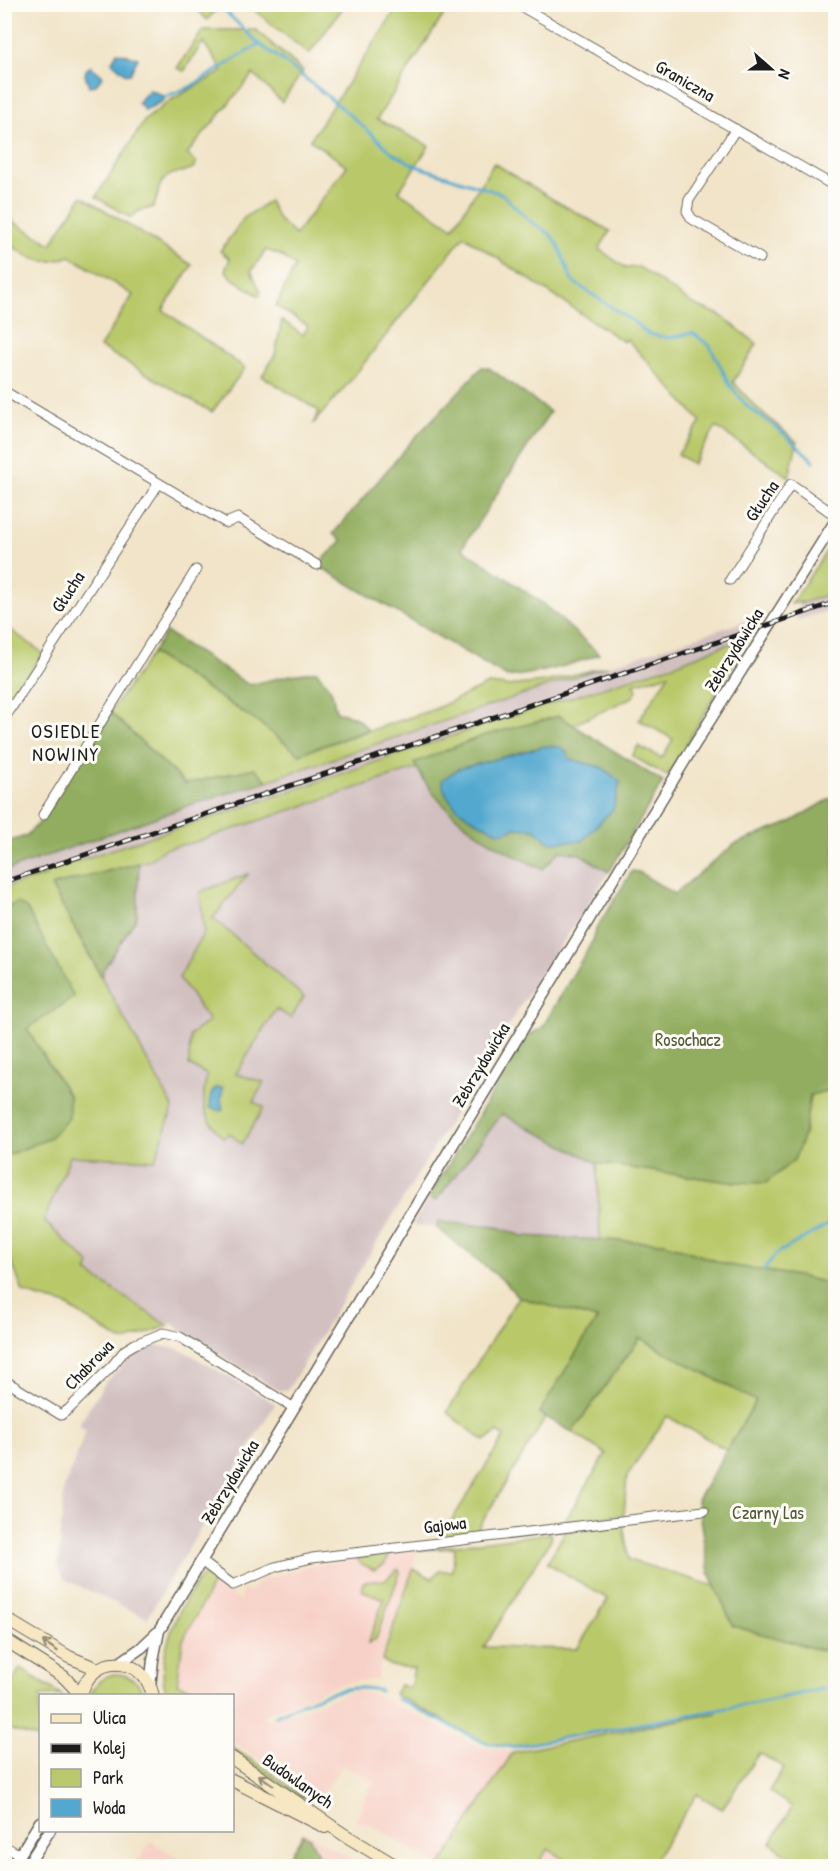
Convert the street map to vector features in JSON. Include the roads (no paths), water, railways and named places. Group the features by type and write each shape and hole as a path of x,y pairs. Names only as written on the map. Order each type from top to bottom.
{"main road":[{"path":"4,1617 69,1657 98,1669"},
{"path":"4,1639 64,1677 80,1694"},
{"path":"81,1694 85,1682 98,1669 118,1664 130,1666 140,1672 152,1691"},
{"name":"Budowlanych","path":"234,1759 342,1834 396,1866"},
{"name":"Budowlanych","path":"234,1781 312,1822 342,1834"}],"street":[{"name":"Graniczna","path":"517,4 836,187"},
{"path":"736,129 689,200 687,211 692,219 760,258"},
{"path":"4,391 226,523 238,518 317,565"},
{"name":"Głucha","path":"4,719 159,483"},
{"name":"Głucha","path":"730,580 791,484 836,518"},
{"name":"Zebrzydowicka","path":"118,1664 159,1631 706,725 836,518"},
{"path":"43,815 196,570"},
{"name":"Chabrowa","path":"4,1380 61,1414 69,1409 112,1366 125,1350 163,1333 180,1337 294,1408"},
{"name":"Gajowa","path":"201,1562 233,1585 276,1568 312,1558 704,1511"},
{"name":"Zebrzydowicka","path":"152,1691 153,1660 159,1631"},
{"path":"13,1866 39,1824"},
{"path":"27,1866 49,1832"},
{"path":"4,1846 20,1855"}],"water":[{"path":"117,52 138,58 130,74 126,74 112,62"},
{"path":"91,66 103,76 96,85 89,86 85,75 86,70"},
{"path":"150,90 165,97 164,100 145,111 138,102"},
{"path":"545,746 561,748 566,751 570,759 603,768 620,782 613,809 582,841 548,842 536,829 516,828 501,833 456,807 444,790 442,780 458,769"},
{"path":"218,1087 223,1088 221,1098 223,1110 221,1111 210,1108 212,1093"}],"waterway":[{"path":"218,4 259,44 342,108 393,153 416,166 502,194 530,221 550,234 558,245 572,281 634,322 648,334 669,338 693,333 710,346 730,385 747,406 783,433 814,461"},
{"path":"165,97 190,87 259,44"},
{"path":"763,1270 776,1254 836,1220"},
{"path":"397,1699 485,1743 512,1747 761,1702 836,1686"},
{"path":"275,1716 312,1699 340,1690 367,1688 380,1691"}],"railway":[{"path":"4,882 836,602"}],"district":[{"name":"OSIEDLE NOWINY","path":"66,742"}],"park label":[{"name":"Rosochacz","path":"688,1040"},
{"name":"Czarny Las","path":"768,1513"}]}
